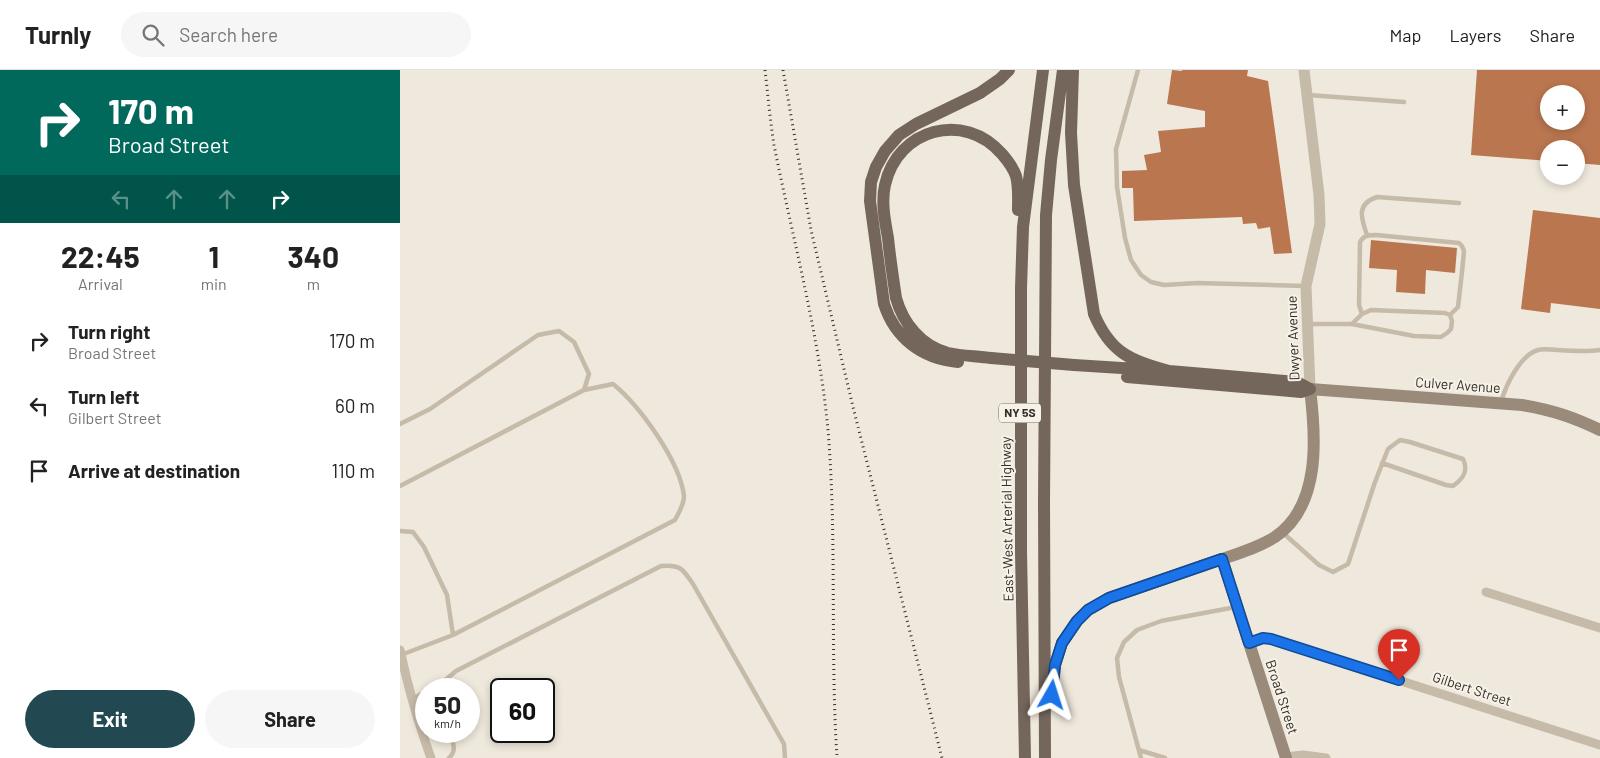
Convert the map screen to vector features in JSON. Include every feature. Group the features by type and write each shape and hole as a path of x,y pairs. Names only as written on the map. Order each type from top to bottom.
{"main road":[{"path":"991,361 936,359 924,354 908,343 897,331 887,314 884,304 870,201 871,182 884,151 899,135 916,124 980,93 1009,70"},
{"name":"East-West Arterial Highway","path":"1025,758 1020,438 1021,264 1023,227 1043,70"},
{"name":"NY 5S","path":"1045,758 1046,215 1063,70"},
{"path":"1073,70 1071,132 1074,185 1094,314 1101,331 1114,347 1130,358 1148,366 1169,371"},
{"path":"1021,264 1016,176 1010,164 997,148 984,138 970,132 953,129 940,130 925,135 906,146 898,154 889,170 883,197 896,298 908,325 919,338 934,347 948,353 991,361 1301,392 1310,389"},
{"path":"1073,369 1169,371 1297,382 1310,389"},
{"name":"Culver Avenue","path":"1310,389 1500,404 1549,410 1600,430"},
{"name":"Dwyer Avenue","path":"1222,559 1260,545 1276,536 1298,513 1307,493 1309,483 1315,426 1310,389"},
{"path":"1045,732 1055,665 1062,643 1077,621 1088,610 1109,598 1222,559"},
{"name":"Broad Street","path":"1222,559 1286,758"}],"street":[{"name":"Dwyer Avenue","path":"1304,70 1319,195 1320,224 1306,286 1310,389"},
{"path":"1486,592 1600,628"},
{"name":"Gilbert Street","path":"1249,643 1263,638 1271,639 1600,746"},
{"path":"401,652 412,700 432,758"},
{"path":"1286,758 1303,755 1326,758"}],"lane":[{"path":"1138,70 1116,149 1117,187 1125,238 1131,260 1141,275 1151,282 1164,285 1197,283 1306,286"},
{"path":"1307,95 1404,102"},
{"path":"1367,235 1362,218 1363,206 1366,202 1377,197 1459,203"},
{"path":"1362,314 1359,305 1360,242 1367,235 1459,243 1464,251 1458,307 1450,315"},
{"path":"1352,324 1362,314 1371,310 1445,313 1450,315"},
{"path":"1307,324 1352,324 1414,336 1440,337 1447,334 1451,329 1452,320 1450,315"},
{"path":"400,424 430,409 538,336 559,330 574,342 589,374 584,390"},
{"path":"1500,404 1505,390 1522,360 1529,354 1539,349 1586,352 1600,350"},
{"path":"400,486 584,390 612,384 625,394 658,436 678,475 684,496 682,508 675,520 453,635 401,652"},
{"path":"1281,531 1319,565 1333,572 1348,564 1382,463 1388,449 1400,440 1410,442 1463,459 1465,471 1463,477 1453,486 1446,486 1382,463"},
{"path":"400,531 413,532 424,547 447,595 453,635"},
{"path":"447,678 456,671 661,566 674,565 684,570 693,584 784,744 785,758"},
{"path":"1141,758 1118,676 1117,658 1124,642 1138,630 1161,621 1237,607"},
{"path":"452,757 455,748 453,743"},
{"path":"1139,750 1165,758"}],"building":[{"path":"1172,70 1248,70 1247,76 1268,81 1292,253 1274,254 1270,227 1258,229 1256,223 1243,224 1242,217 1134,221 1133,188 1122,188 1122,171 1147,170 1144,155 1161,152 1158,131 1205,127 1205,111 1167,104"},
{"path":"1477,70 1600,70 1600,165 1585,164 1585,140 1540,140 1540,160 1471,155"},
{"path":"1533,210 1600,218 1600,309 1551,303 1550,313 1521,309"},
{"path":"1371,240 1457,248 1455,273 1426,270 1425,294 1396,292 1397,270 1369,268"}],"railway":[{"path":"765,70 774,145 812,323 828,430 831,471 837,758"},
{"path":"783,70 811,230 853,407 942,758"}],"route":[{"path":"1052,695 1055,665 1062,643 1077,621 1088,610 1109,598 1222,559 1249,643 1263,638 1271,639 1399,680"}]}
